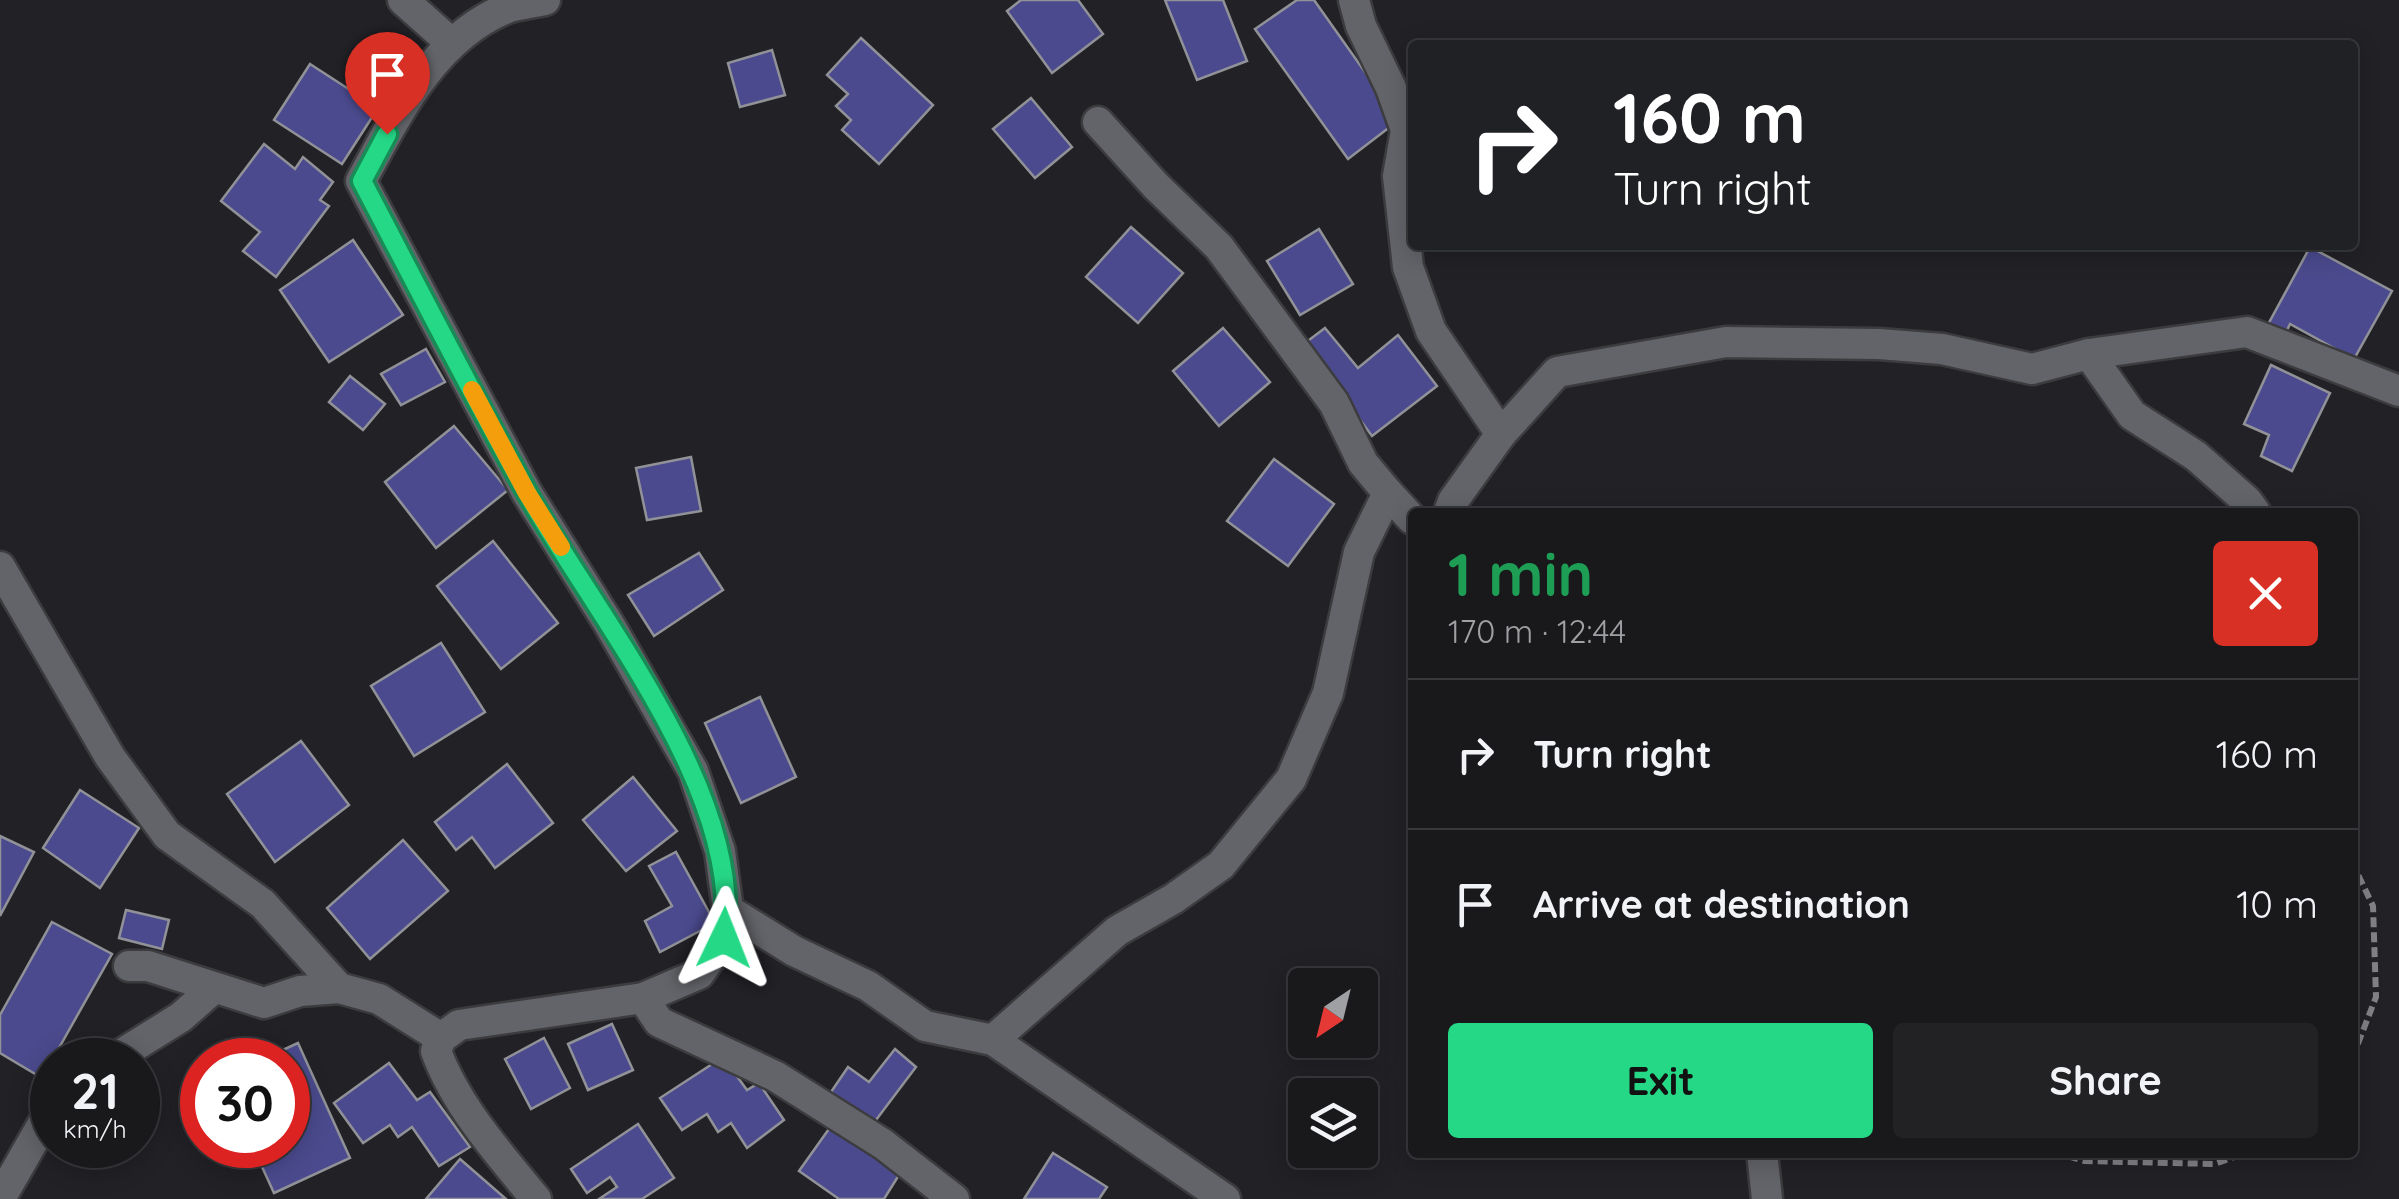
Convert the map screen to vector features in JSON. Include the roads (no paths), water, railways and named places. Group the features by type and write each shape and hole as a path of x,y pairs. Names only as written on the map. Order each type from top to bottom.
{"street":[{"path":"404,0 450,42"},
{"path":"536,1199 444,1074 436,1051 441,1038 460,1025 643,998 699,974 724,938 728,910 720,851 692,772 609,624 527,493 362,181 400,110 450,42 507,8 545,0"},
{"path":"1354,0 1360,26 1391,88 1406,130 1398,176 1408,267 1430,331 1501,434"},
{"path":"1098,122 1219,247 1334,403 1362,464 1408,515"},
{"path":"1450,508 1501,434 1557,372 1726,342 1942,349 2032,368 2089,354 2247,332 2399,390"},
{"path":"2089,354 2132,415 2196,456 2251,508"},
{"path":"993,1040 1117,931 1173,899 1221,864 1291,779 1328,693 1359,552 1388,494"},
{"path":"0,567 110,757 167,835 263,904 340,988"},
{"path":"728,910 794,951 868,986 925,1026 993,1040 1225,1199"},
{"path":"129,966 148,966 264,1004 300,991 340,988 379,999 441,1038"},
{"path":"147,1038 181,1017 214,988"},
{"path":"643,998 660,1022 775,1076 883,1144 954,1199"},
{"path":"0,1199 30,1146"},
{"path":"1763,1158 1767,1199"}]}
